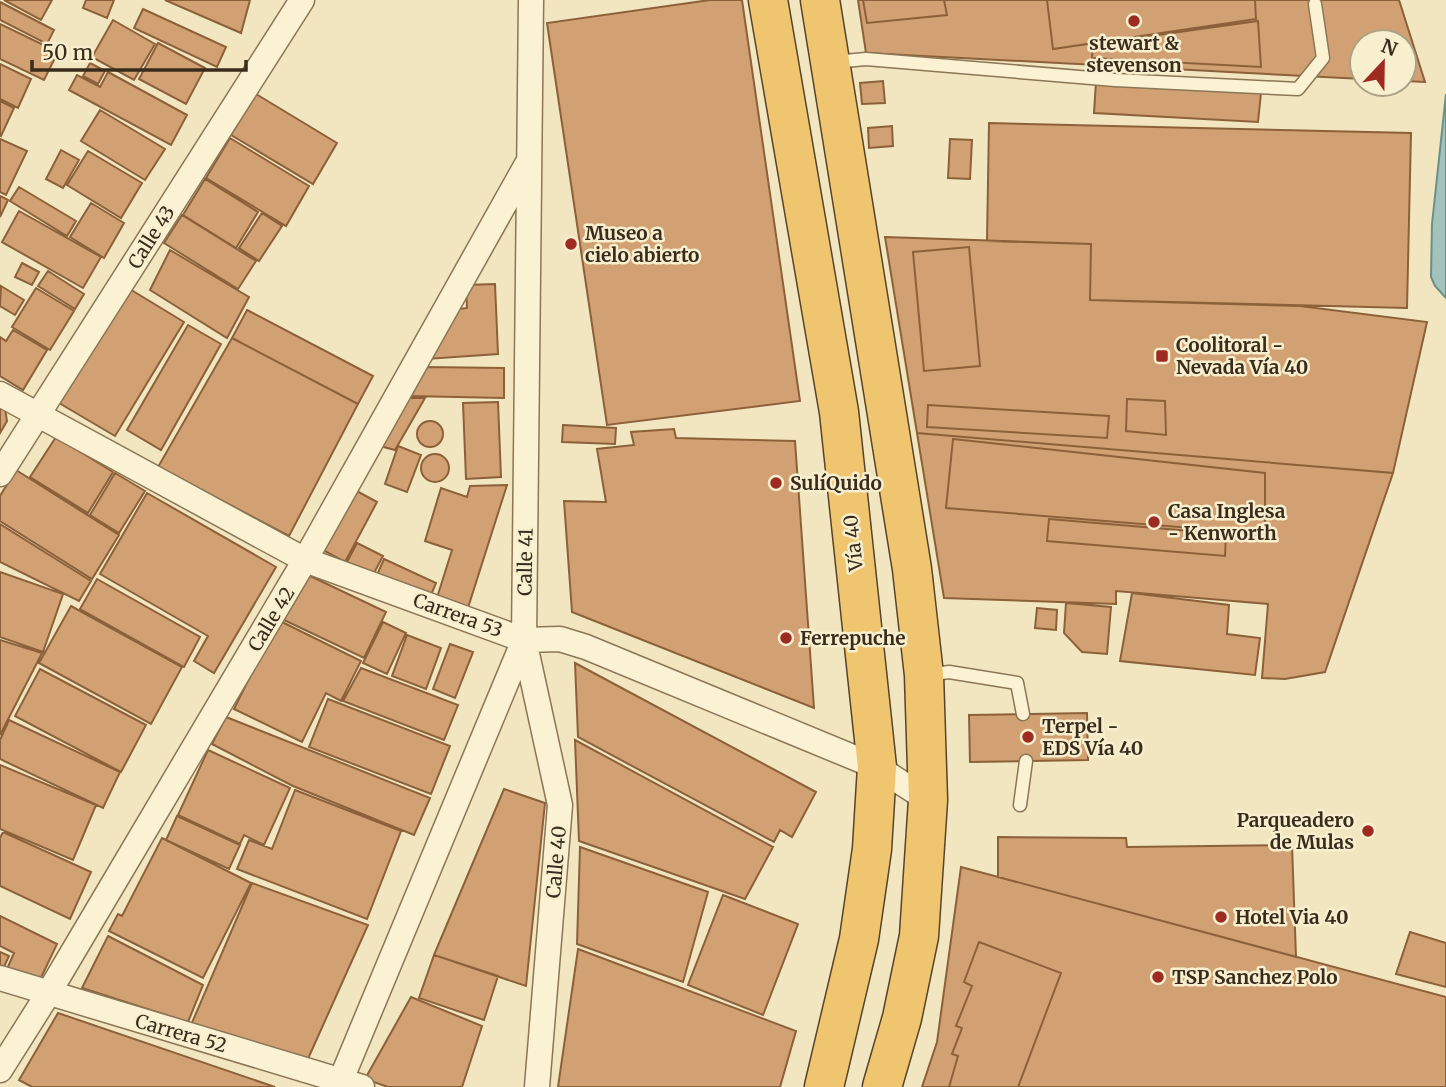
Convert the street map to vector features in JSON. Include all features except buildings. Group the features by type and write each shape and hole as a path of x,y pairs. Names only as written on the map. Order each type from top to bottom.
{"highway":[{"name":"Vía 40","path":"768,0 839,412 877,767 872,849 859,939 824,1087"},
{"path":"820,0 912,569 925,675 928,800 919,936 902,1018 882,1087"}],"street":[{"name":"Calle 43","path":"0,474 302,0"},
{"name":"Calle 41","path":"347,1085 524,640 531,0"},
{"name":"Calle 42","path":"0,1070 306,560 529,160"},
{"name":"Carrera 53","path":"0,394 306,560 524,640 560,639 586,647 877,767 928,800"},
{"name":"Calle 40","path":"524,640 561,805 537,1087"},
{"name":"Carrera 52","path":"0,978 347,1085"}],"lane":[{"path":"830,62 866,59 1115,80 1297,89 1324,58 1315,5"},
{"path":"925,675 949,673 1017,683 1023,714"},
{"path":"1020,805 1026,761"}],"water":[{"path":"1446,94 1446,298 1431,277 1432,224"}],"place":[{"name":"stewart & stevenson","path":"1134,21"},
{"name":"Museo a cielo abierto","path":"571,244"},
{"name":"Coolitoral - Nevada Vía 40","path":"1162,356"},
{"name":"SulíQuido","path":"776,483"},
{"name":"Casa Inglesa - Kenworth","path":"1154,522"},
{"name":"Ferrepuche","path":"786,638"},
{"name":"Terpel - EDS Vía 40","path":"1028,737"},
{"name":"Parqueadero de Mulas","path":"1368,831"},
{"name":"Hotel Via 40","path":"1221,917"},
{"name":"TSP Sanchez Polo","path":"1158,977"}]}
